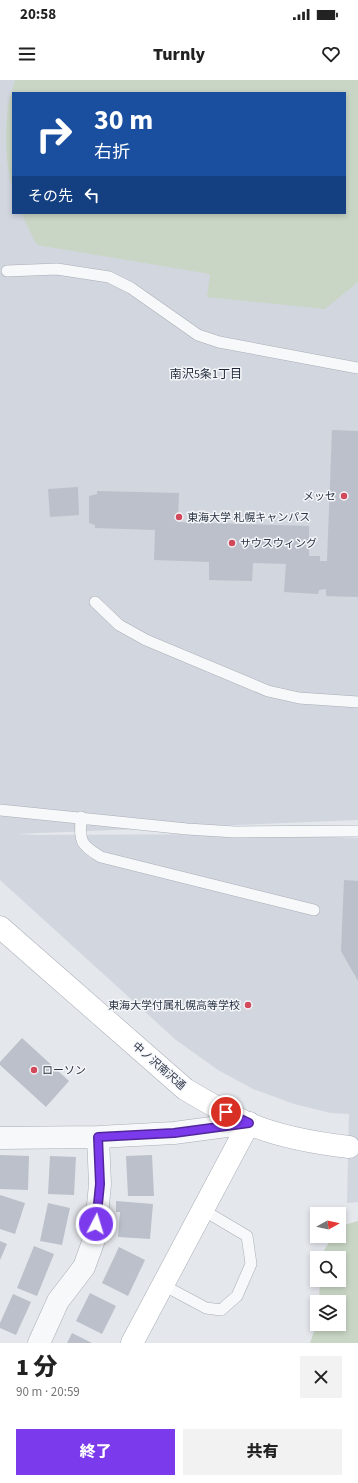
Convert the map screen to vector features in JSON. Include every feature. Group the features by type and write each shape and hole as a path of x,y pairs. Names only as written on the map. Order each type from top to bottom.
{"street":[{"name":"中ノ沢南沢通","path":"0,927 185,1089 214,1106 249,1123 312,1142 349,1148"},
{"path":"0,1138 98,1137 174,1133 249,1123"},
{"path":"132,1343 249,1123"},
{"path":"39,1343 58,1302 84,1267 95,1237 100,1184 98,1137"}],"lane":[{"path":"7,271 57,269 109,277 130,288 198,335 219,342 358,368"},
{"path":"95,602 119,625 146,640 268,692 299,698 358,702"},
{"path":"0,810 81,817 187,829 235,832 358,831"},
{"path":"81,817 80,838 92,852 101,857 314,910"},
{"path":"163,1285 206,1308 221,1310 237,1296 251,1264 247,1236 203,1210"}],"shaded area":[{"name":"東海大学 札幌キャンパス","path":"0,80 358,80 358,820 16,834 246,834 358,838 358,1202 347,1203 349,1114 331,1113 294,1104 253,1089 218,1070 176,1040 0,880"}],"green space":[{"path":"15,80 358,80 358,282 325,309 207,297 210,274 37,245 22,214 346,214 346,92 12,92"},
{"path":"12,92 12,186 8,170 6,137 9,104"},
{"path":"358,1221 358,1343 310,1343 314,1331 346,1331 346,1295 319,1295 320,1287 346,1287 346,1251 324,1251 329,1243 346,1243 346,1224"}],"building":[{"name":"サウスウィング","path":"332,430 358,431 358,597 326,596 326,589 319,590 318,594 284,592 286,564 253,563 252,581 209,580 209,562 154,560 155,530 95,528 95,525 89,523 89,496 97,494 97,491 179,493 178,522 309,526 309,556 320,556 320,561 327,561"},
{"path":"78,487 79,515 50,517 48,489"},
{"path":"344,880 358,881 358,981 341,951"},
{"path":"22,1038 69,1081 46,1107 0,1065 0,1062"},
{"path":"0,1155 29,1156 28,1190 0,1189"},
{"path":"152,1155 154,1196 128,1196 126,1156"},
{"path":"50,1156 76,1157 74,1195 48,1194"},
{"path":"0,1195 25,1203 15,1234 0,1229"},
{"path":"116,1201 153,1204 150,1239 118,1237 120,1212 116,1212"},
{"path":"48,1203 70,1208 62,1245 40,1241"},
{"path":"0,1241 7,1244 0,1260"},
{"path":"34,1246 54,1254 37,1296 17,1288"},
{"path":"119,1247 145,1260 128,1296 102,1283"},
{"path":"90,1293 116,1306 102,1334 76,1321"},
{"path":"13,1294 31,1302 16,1335 0,1328 0,1323"},
{"path":"72,1333 92,1343 67,1343"}],"place":[{"name":"メッセ","path":"344,496"},
{"name":"東海大学 札幌キャンパス","path":"179,517"},
{"name":"サウスウィング","path":"232,543"},
{"name":"東海大学付属札幌高等学校","path":"248,1005"},
{"name":"ローソン","path":"34,1070"}],"district":[{"name":"南沢5条1丁目","path":"206,374"}],"route":[{"path":"96,1224 100,1184 98,1137 174,1133 249,1123 226,1112"}]}
